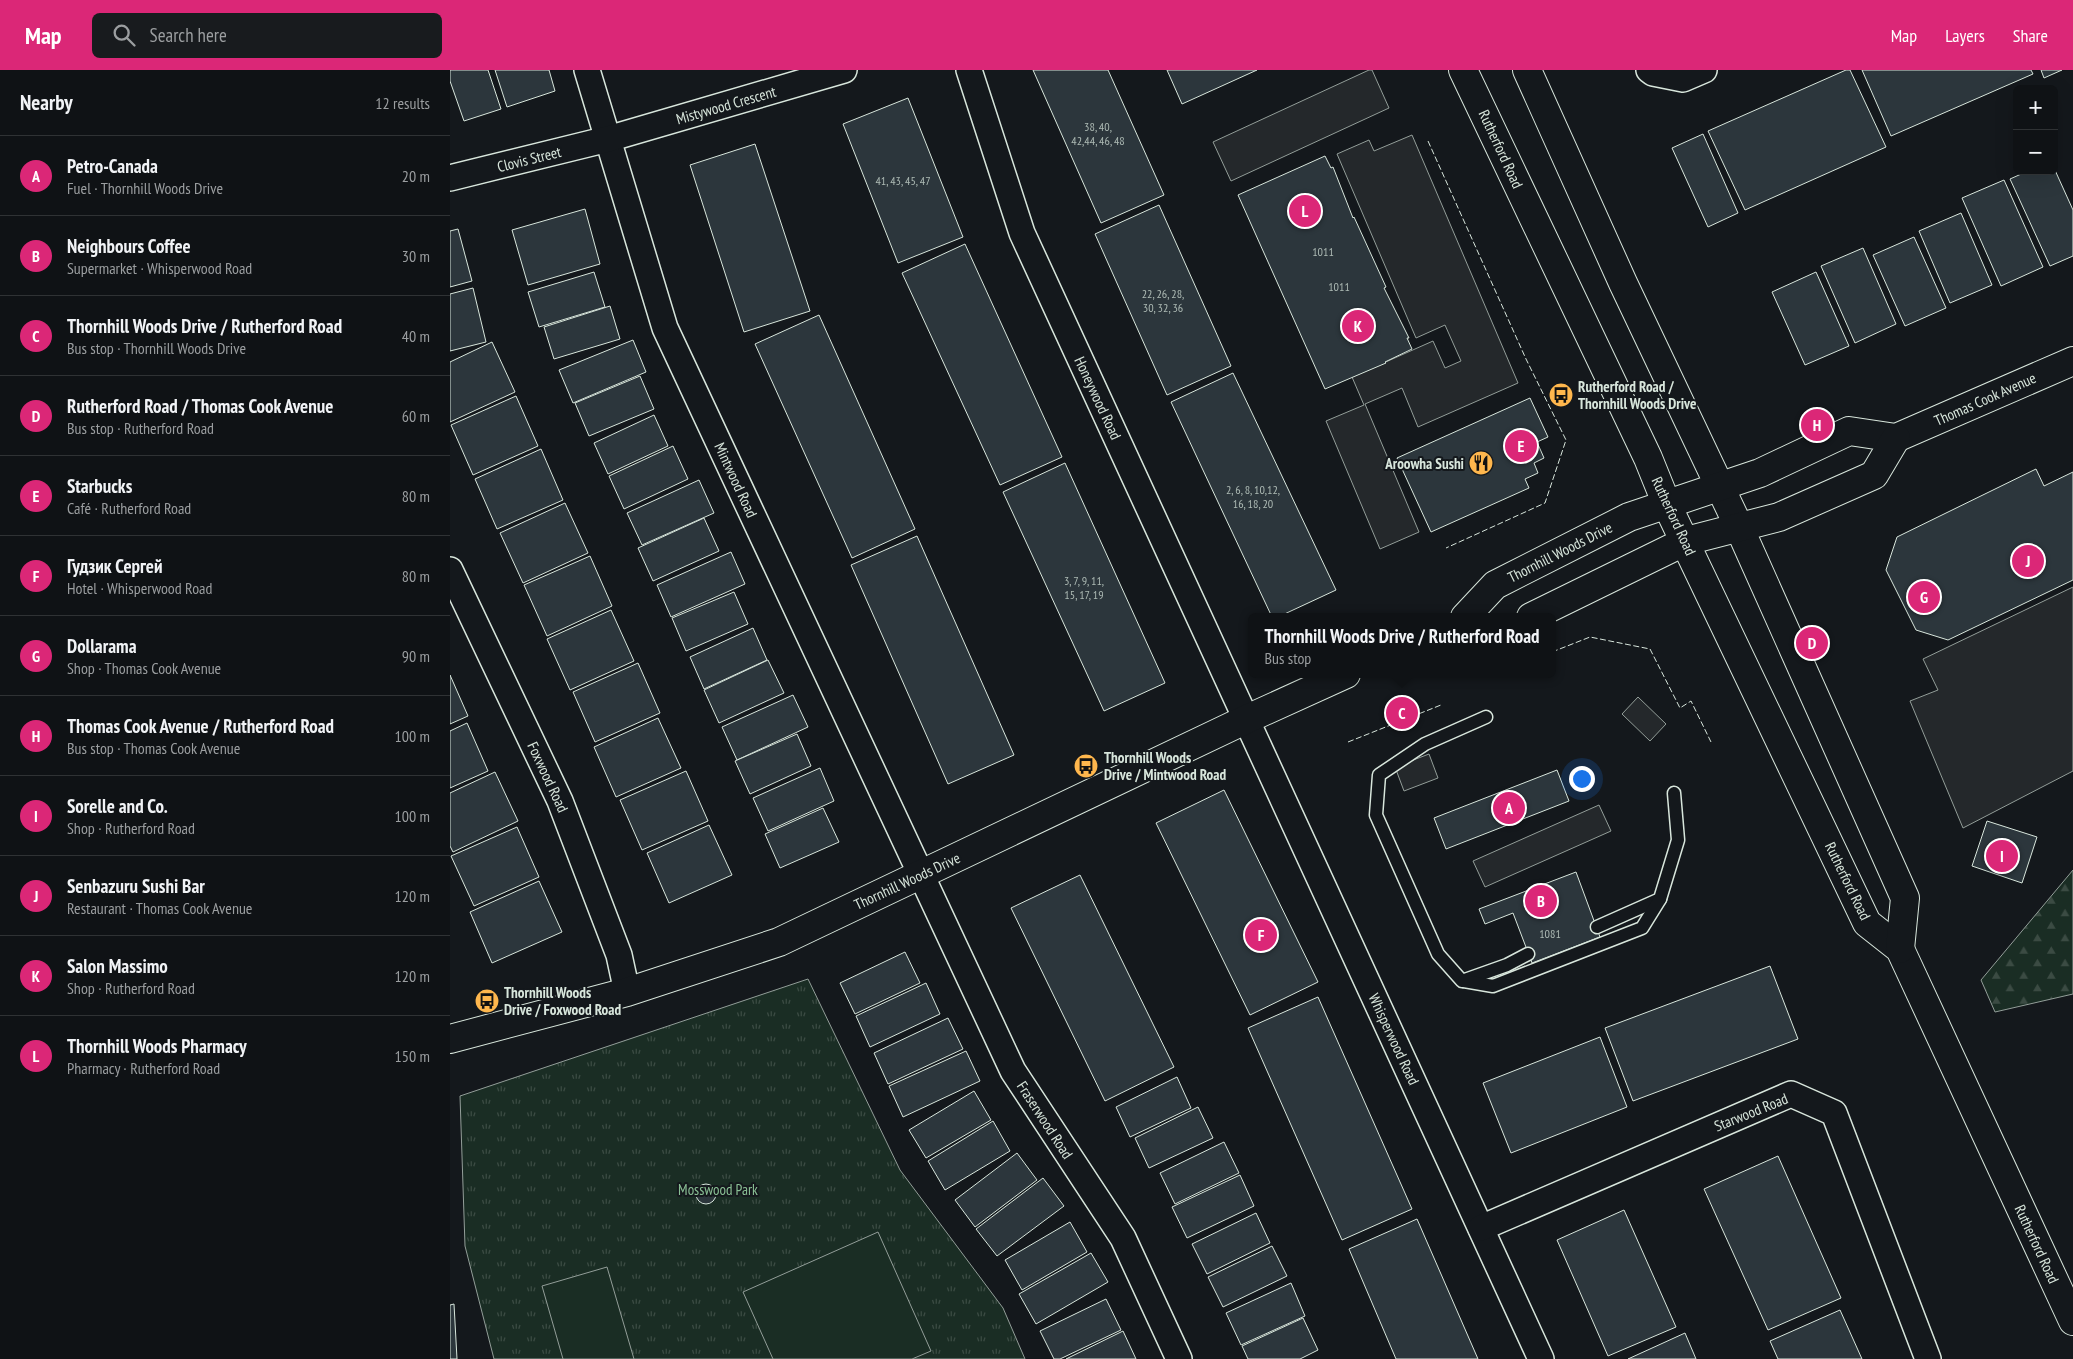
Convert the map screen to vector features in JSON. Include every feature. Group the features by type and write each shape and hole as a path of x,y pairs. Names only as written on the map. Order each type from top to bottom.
{"main road":[{"name":"Rutherford Road","path":"1464,70 1648,458 1667,505 1686,541 1867,923 1900,949 2073,1321"},
{"path":"1527,70 1623,283 1739,527 1905,898 1900,949"},
{"name":"Thomas Cook Avenue","path":"1896,438 2073,361"},
{"path":"1539,613 1686,541 1778,517 1874,475 1896,438 1849,431 1760,473 1719,486"},
{"name":"Thornhill Woods Drive","path":"1469,613 1495,586 1630,516 1719,486"},
{"name":"Thornhill Woods Drive","path":"450,1039 627,992 779,942 1247,719 1337,678"}],"street":[{"name":"Mintwood Road","path":"587,70 665,328 921,875"},
{"name":"Mistywood Crescent","path":"608,140 844,70"},
{"name":"Honeywood Road","path":"969,70 1022,233 1247,719"},
{"path":"1649,70 1653,73 1683,79 1704,70"},
{"name":"Clovis Street","path":"450,178 608,140"},
{"name":"Foxwood Road","path":"450,570 560,801 619,955 627,992"},
{"name":"Whisperwood Road","path":"1247,719 1541,1359"},
{"name":"Fraserwood Road","path":"921,875 1013,1071 1123,1238 1179,1359"},
{"name":"Starwood Road","path":"1481,1228 1791,1094 1834,1113 1928,1359"}],"lane":[{"path":"1486,717 1425,744 1379,775 1376,815 1438,954 1462,981 1493,986 1642,928 1660,899 1678,840 1674,793"},
{"path":"1597,927 1660,899"},
{"path":"1462,981 1506,965 1528,954"}],"green space":[{"path":"2073,870 2073,994 1995,1012 1981,980"},
{"name":"Mosswood Park","path":"808,979 900,1170 1003,1308 1025,1359 494,1359 465,1246 460,1096"},
{"path":"878,1232 931,1351 912,1359 773,1359 743,1292"},
{"path":"607,1267 634,1359 563,1359 542,1286"}],"shaded area":[{"path":"1372,70 1389,108 1231,181 1213,142"},
{"path":"1412,135 1518,383 1418,427 1402,388 1365,404 1419,532 1380,549 1326,421 1364,405 1352,377 1433,341 1445,368 1461,361 1445,325 1416,338 1337,154 1369,140 1374,151"},
{"path":"2073,587 2073,771 1963,828 1910,701 1938,690 1923,659"},
{"path":"1638,697 1666,724 1650,741 1622,714"},
{"path":"1429,754 1438,778 1404,791 1395,767"},
{"path":"1599,805 1611,831 1485,887 1473,861"}],"building":[{"path":"450,70 488,70 501,109 464,121 450,81"},
{"path":"495,70 549,70 555,91 507,107"},
{"path":"1033,70 1108,70 1164,195 1101,223"},
{"path":"1167,70 1257,70 1182,104"},
{"path":"1846,70 1850,70 1886,147 1745,210 1708,131"},
{"path":"1862,70 2031,70 2033,74 1891,136"},
{"path":"2041,70 2062,70 2044,78"},
{"path":"908,98 963,237 898,263 843,124"},
{"path":"1703,134 1738,213 1708,227 1672,148"},
{"path":"755,144 810,311 744,332 690,165"},
{"path":"1325,156 1331,168 1333,167 1353,218 1386,287 1384,288 1409,338 1407,338 1412,349 1386,363 1325,389 1238,195"},
{"path":"2019,175 2057,175 2073,210 2073,256 2050,266 2010,179"},
{"path":"2004,180 2043,267 2001,286 1962,198"},
{"path":"1159,205 1231,366 1167,395 1095,234"},
{"path":"585,209 600,264 528,285 512,230"},
{"path":"1961,213 1992,285 1950,303 1919,231"},
{"path":"458,229 472,281 450,287 450,231"},
{"path":"1914,237 1946,308 1905,326 1873,255"},
{"path":"965,244 1062,457 1000,485 902,273"},
{"path":"1863,248 1896,324 1855,343 1821,266"},
{"path":"594,272 605,307 539,327 528,292"},
{"path":"1816,272 1849,346 1805,365 1772,292"},
{"path":"473,288 486,342 450,351 450,294"},
{"path":"610,306 620,339 554,359 544,327"},
{"path":"819,315 915,529 852,558 755,344"},
{"path":"633,340 646,372 573,403 559,370"},
{"path":"492,342 515,392 450,422 450,362"},
{"path":"1233,373 1336,590 1287,613 1270,613 1171,402"},
{"path":"640,376 654,409 589,436 575,403"},
{"path":"516,396 538,446 473,475 451,425"},
{"path":"1530,398 1548,437 1537,442 1544,458 1534,463 1538,473 1525,479 1529,488 1431,532 1397,458"},
{"path":"654,415 668,446 608,474 594,443"},
{"path":"673,446 688,479 624,509 609,476"},
{"path":"541,449 563,500 497,529 475,479"},
{"path":"1065,463 1165,683 1104,711 1003,492"},
{"path":"2036,469 2044,486 2073,472 2073,580 1948,640 1916,630 1886,570 1897,537"},
{"path":"699,480 714,513 642,545 627,513"},
{"path":"565,503 588,553 523,583 500,533"},
{"path":"704,518 719,551 653,581 638,548"},
{"path":"917,536 1014,755 948,784 851,565"},
{"path":"731,552 745,584 671,617 657,585"},
{"path":"590,556 612,606 547,636 524,585"},
{"path":"734,592 748,624 686,651 672,618"},
{"path":"611,610 634,661 570,690 547,639"},
{"path":"753,628 767,660 704,689 690,657"},
{"path":"768,660 784,693 719,723 704,690"},
{"path":"638,663 660,713 595,742 573,692"},
{"path":"450,675 468,716 450,724"},
{"path":"793,695 808,727 737,760 722,727"},
{"path":"658,718 681,768 616,797 594,747"},
{"path":"467,723 488,771 450,788 450,731"},
{"path":"797,734 811,766 750,794 735,761"},
{"path":"820,768 834,801 768,831 753,798"},
{"path":"1557,770 1569,801 1446,849 1434,818"},
{"path":"686,771 708,821 642,850 620,800"},
{"path":"495,772 518,821 453,852 450,846 450,793"},
{"path":"1224,790 1318,982 1250,1015 1156,823"},
{"path":"823,808 839,842 780,868 765,834"},
{"path":"1987,821 2037,837 2022,883 1972,866"},
{"path":"709,825 732,875 669,903 647,853"},
{"path":"517,827 539,877 474,906 451,856"},
{"path":"1576,872 1600,937 1532,963 1513,913 1485,924 1479,909"},
{"path":"1080,875 1174,1067 1105,1101 1011,908"},
{"path":"539,881 562,932 492,963 470,912"},
{"path":"905,952 920,983 855,1014 840,983"},
{"path":"1770,966 1798,1039 1633,1101 1605,1028"},
{"path":"926,983 940,1014 870,1047 856,1016"},
{"path":"1318,997 1412,1209 1342,1240 1248,1028"},
{"path":"948,1018 963,1049 888,1084 874,1053"},
{"path":"1600,1037 1627,1107 1511,1153 1483,1083"},
{"path":"966,1051 980,1081 903,1117 889,1086"},
{"path":"1177,1077 1191,1108 1130,1137 1116,1107"},
{"path":"974,1091 991,1120 926,1158 909,1130"},
{"path":"1198,1107 1213,1138 1149,1168 1135,1138"},
{"path":"993,1121 1010,1151 945,1190 928,1161"},
{"path":"1224,1142 1239,1173 1175,1204 1160,1173"},
{"path":"1017,1153 1037,1180 975,1227 955,1200"},
{"path":"1778,1156 1841,1298 1768,1330 1704,1189"},
{"path":"1240,1175 1254,1206 1187,1238 1172,1207"},
{"path":"1043,1178 1064,1206 997,1256 976,1229"},
{"path":"706,1184 713,1187 716,1194 713,1201 706,1204 699,1201 696,1194 699,1187"},
{"path":"1624,1210 1676,1327 1608,1356 1557,1240"},
{"path":"1256,1213 1270,1243 1207,1274 1192,1244"},
{"path":"1417,1219 1478,1359 1396,1359 1349,1249"},
{"path":"1070,1222 1087,1252 1022,1290 1005,1260"},
{"path":"1272,1246 1287,1276 1223,1307 1208,1277"},
{"path":"1091,1253 1108,1282 1036,1324 1019,1294"},
{"path":"1291,1283 1305,1316 1241,1345 1226,1313"},
{"path":"1106,1299 1121,1330 1060,1359 1054,1359 1040,1331"},
{"path":"454,1304 457,1359 450,1359 450,1305"},
{"path":"1840,1310 1862,1359 1778,1359 1770,1341"},
{"path":"1303,1318 1318,1350 1300,1359 1248,1359 1242,1346"},
{"path":"1123,1331 1136,1359 1066,1359"},
{"path":"1685,1333 1696,1359 1628,1359"}],"fence":[{"path":"1428,141 1526,359 1566,440 1545,503 1446,548"},
{"path":"1556,650 1590,637 1650,649 1680,708 1691,701 1711,742"},
{"path":"1348,742 1441,705"}],"place":[{"name":"Thornhill Woods Pharmacy","path":"1305,211"},
{"name":"Salon Massimo","path":"1358,326"},
{"name":"Rutherford Road / Thornhill Woods Drive","path":"1561,395"},
{"name":"Thomas Cook Avenue / Rutherford Road","path":"1817,425"},
{"name":"Starbucks","path":"1521,446"},
{"name":"Aroowha Sushi","path":"1481,463"},
{"name":"Senbazuru Sushi Bar","path":"2028,561"},
{"name":"Dollarama","path":"1924,597"},
{"name":"Rutherford Road / Thomas Cook Avenue","path":"1812,643"},
{"name":"Thornhill Woods Drive / Rutherford Road","path":"1402,713"},
{"name":"Thornhill Woods Drive / Mintwood Road","path":"1086,766"},
{"name":"Petro-Canada","path":"1509,808"},
{"name":"Sorelle and Co.","path":"2002,856"},
{"name":"Neighbours Coffee","path":"1541,901"},
{"name":"Гудзик Сергей","path":"1261,935"},
{"name":"Thornhill Woods Drive / Foxwood Road","path":"487,1001"}]}
